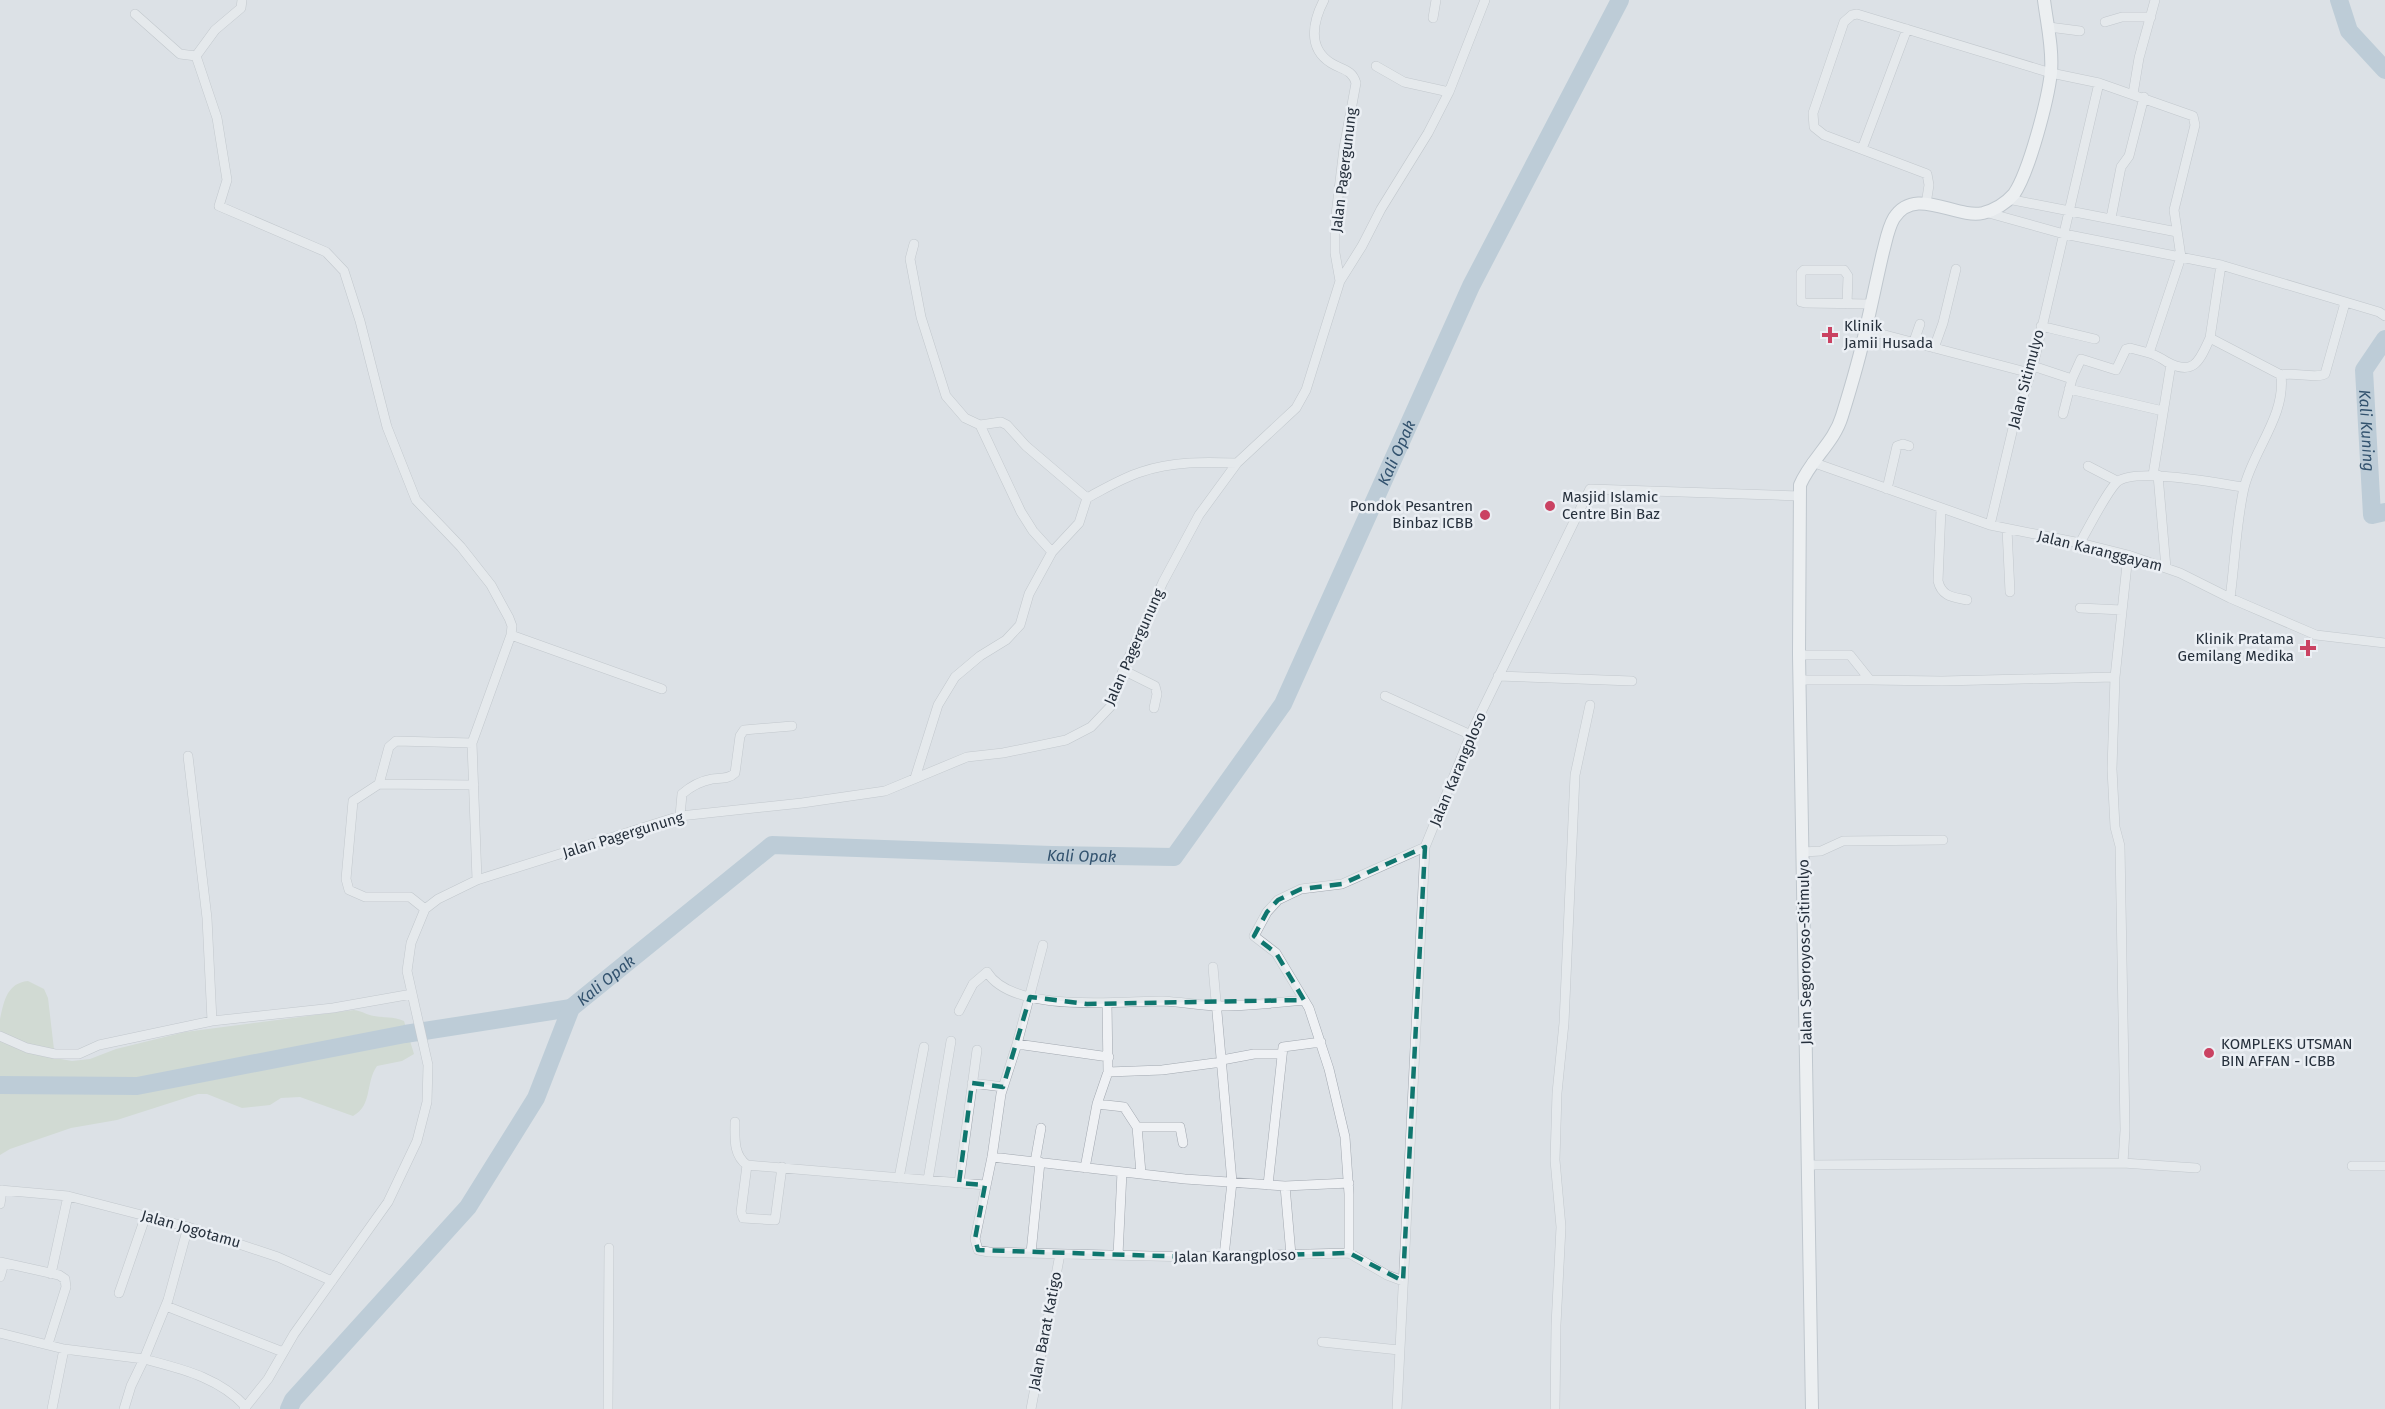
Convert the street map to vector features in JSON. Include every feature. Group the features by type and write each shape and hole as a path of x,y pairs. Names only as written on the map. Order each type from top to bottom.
{"main road":[{"path":"1798,496 1800,485 1812,462 1830,444 1842,418 1892,220 1909,205 1926,204 1973,214 1985,212 1997,208 2018,186 2025,171 2051,73 2049,27 2044,4"},
{"name":"Jalan Segoroyoso-Sitimulyo","path":"1798,496 1812,1409"}],"street":[{"path":"196,56 215,30 241,8 242,0"},
{"name":"Jalan Pagergunung","path":"424,909 438,899 477,880 680,816 802,803 885,791 967,757 1003,753 1066,740 1091,727 1111,706 1123,670 1163,582 1200,515 1237,463 1296,408 1320,348 1340,281 1335,253 1335,224 1344,148 1356,83 1348,70 1321,56 1315,44 1314,28 1317,14 1324,0"},
{"path":"1432,18 1436,0"},
{"path":"1340,281 1381,209 1424,141 1449,92 1485,0"},
{"path":"2133,94 2139,58 2156,0"},
{"path":"135,14 180,54 196,56"},
{"path":"1926,204 1929,185 1927,174 1862,149 1814,127 1812,118 1844,22 1852,15 1857,14 2051,73 2099,83 2189,113 2195,120 2174,210 2179,250 2149,353"},
{"path":"2105,22 2122,17 2151,17"},
{"path":"2049,27 2080,31"},
{"path":"1862,149 1907,29"},
{"path":"196,56 217,118 227,180 219,206 326,252 344,271 360,321 387,427 411,490 416,500 461,547 491,585 512,626 511,635 472,743 477,880"},
{"path":"1376,66 1404,82 1449,92"},
{"name":"Jalan Sitimulyo","path":"1989,525 2013,428 2032,370 2099,83"},
{"path":"2111,218 2121,167 2129,156 2144,97"},
{"path":"2008,199 2177,232"},
{"path":"1985,212 2064,234 2179,250 2385,316"},
{"path":"914,244 910,259 921,317 946,396 965,418 980,425 1000,422 1007,425 1026,446 1087,498"},
{"path":"2063,414 2071,384 2081,360 2116,370 2126,349 2130,348 2149,353 2171,364 2186,367 2198,364 2210,338 2221,265"},
{"path":"1934,348 1943,323 1956,269"},
{"path":"1848,304 1848,276 1844,270 1804,270 1801,273 1801,302 1848,304 1871,304"},
{"path":"2210,338 2281,375 2298,373 2317,377 2325,374 2345,303"},
{"path":"1913,344 1920,324"},
{"path":"2041,326 2095,339"},
{"path":"1866,330 1913,344 2032,370 2163,411"},
{"path":"2166,568 2156,475 2171,364"},
{"path":"2230,598 2244,487 2270,429 2282,391 2281,375"},
{"path":"980,425 1021,513 1033,531 1052,552"},
{"path":"1887,489 1897,446 1900,444 1909,446"},
{"path":"915,778 938,705 955,677 980,656 1006,640 1020,625 1029,594 1052,552 1078,523 1087,498 1141,472 1173,464 1202,461 1237,463"},
{"name":"Jalan Karanggayam","path":"1812,462 1989,525 2080,543 2128,555 2166,568 2316,635 2385,643"},
{"path":"2088,466 2117,481"},
{"path":"2080,543 2117,481 2128,476 2156,475 2244,487"},
{"name":"Jalan Karangploso","path":"1397,1409 1425,847 1471,735 1590,489 1798,496"},
{"path":"1941,509 1938,581 1940,589 1948,597 1967,600"},
{"path":"2007,529 2010,592"},
{"path":"2123,1163 2125,1130 2120,846 2115,827 2112,769 2115,677 2128,555"},
{"path":"2080,608 2122,610"},
{"path":"511,635 662,689"},
{"path":"1799,655 1850,655 1870,680"},
{"path":"1123,670 1155,686 1157,694 1154,708"},
{"path":"1498,676 1632,681"},
{"path":"1800,680 1942,681 2115,677"},
{"path":"1385,696 1471,735"},
{"path":"1555,1409 1561,1227 1555,1160 1557,1093 1564,1023 1575,775 1590,705"},
{"path":"680,816 682,794 690,787 710,780 732,777 735,773 744,730 792,726"},
{"path":"379,784 389,747 396,741 472,743"},
{"path":"188,756 207,918 212,1021"},
{"path":"0,1333 64,1349 144,1359 201,1376 231,1393 245,1408 268,1379 283,1352 388,1202 417,1141 427,1102 428,1065 407,971 411,943 424,909 410,897 365,897 350,890 346,879 353,801 379,784 474,786"},
{"path":"1803,852 1821,851 1843,841 1943,840"},
{"path":"1403,1281 1387,1275 1349,1253 1349,1183 1345,1137 1321,1042 1309,1008 1276,953 1254,936 1267,912 1278,900 1301,889 1342,884 1425,847"},
{"path":"735,1122 736,1152 747,1165 985,1185 992,1157 1003,1087 1017,1044 1043,945"},
{"path":"1214,966 1215,1006 1232,1182 1224,1256"},
{"path":"959,1011 973,984 987,972 996,983 1030,997 1061,1003 1164,1001 1215,1006 1304,1000"},
{"path":"0,1036 27,1048 55,1054 79,1054 99,1046 212,1021 333,1008 412,994"},
{"path":"1085,1168 1097,1104 1108,1072 1107,1003"},
{"path":"928,1180 951,1041"},
{"path":"1269,1185 1283,1047 1321,1042"},
{"path":"1017,1044 1109,1057"},
{"path":"899,1178 924,1047"},
{"path":"959,1183 977,1050"},
{"path":"1108,1072 1162,1070 1254,1054 1282,1054"},
{"path":"972,1083 1003,1087"},
{"path":"1097,1104 1124,1107 1136,1122 1141,1173"},
{"path":"1137,1128 1180,1127 1183,1143"},
{"path":"1031,1253 1041,1128"},
{"path":"992,1157 1185,1179 1285,1186 1349,1183"},
{"path":"1808,1165 2123,1163 2196,1168"},
{"path":"747,1165 741,1214 744,1218 771,1221 775,1220 778,1212 782,1167"},
{"path":"2352,1166 2385,1166"},
{"path":"1118,1255 1122,1172"},
{"name":"Jalan Karangploso","path":"985,1185 975,1239 978,1250 988,1252 1224,1256 1349,1253"},
{"path":"1285,1186 1291,1255"},
{"path":"0,1204 1,1190"},
{"name":"Jalan Jogotamu","path":"1,1190 68,1196 146,1215 278,1257 332,1281"},
{"path":"51,1274 68,1196"},
{"path":"119,1293 146,1215"},
{"path":"124,1409 131,1386 166,1306 188,1227"},
{"path":"608,1409 609,1248"},
{"name":"Jalan Barat Katigo","path":"1031,1409 1060,1254"},
{"path":"0,1277 2,1263 59,1275 65,1279 66,1287 48,1344"},
{"path":"166,1306 283,1352"},
{"path":"1322,1342 1400,1350"},
{"path":"52,1409 64,1349"}],"highlighted area":[{"path":"1425,847 1403,1281 1349,1253 1192,1257 978,1250 975,1239 985,1185 959,1183 972,1083 1003,1087 1030,997 1087,1004 1304,1000 1276,953 1254,936 1267,912 1278,900 1301,889 1342,884"}],"green space":[{"path":"28,981 44,989 48,998 55,1058 72,1061 90,1059 116,1049 185,1032 354,1010 404,1021 414,1054 402,1061 377,1066 364,1106 353,1116 300,1097 281,1098 270,1105 242,1108 207,1094 198,1094 117,1120 71,1128 10,1149 0,1155 0,1019 5,1000 11,989 21,982"}],"waterway":[{"name":"Kali Opak","path":"289,1409 293,1400 468,1207 536,1098 571,1008 772,845 1174,857 1283,704 1471,286 1620,0"},
{"name":"Kali Opak","path":"2339,0 2349,31 2385,70"},
{"name":"Kali Kuning","path":"2385,339 2364,370 2372,515 2385,512"},
{"path":"0,1085 137,1086 405,1034 571,1008"}],"place":[{"name":"Klinik Jamii Husada","path":"1830,335"},
{"name":"Masjid Islamic Centre Bin Baz","path":"1550,506"},
{"name":"Pondok Pesantren Binbaz ICBB","path":"1485,515"},
{"name":"Klinik Pratama Gemilang Medika","path":"2308,648"},
{"name":"KOMPLEKS UTSMAN BIN AFFAN - ICBB","path":"2209,1053"}]}
